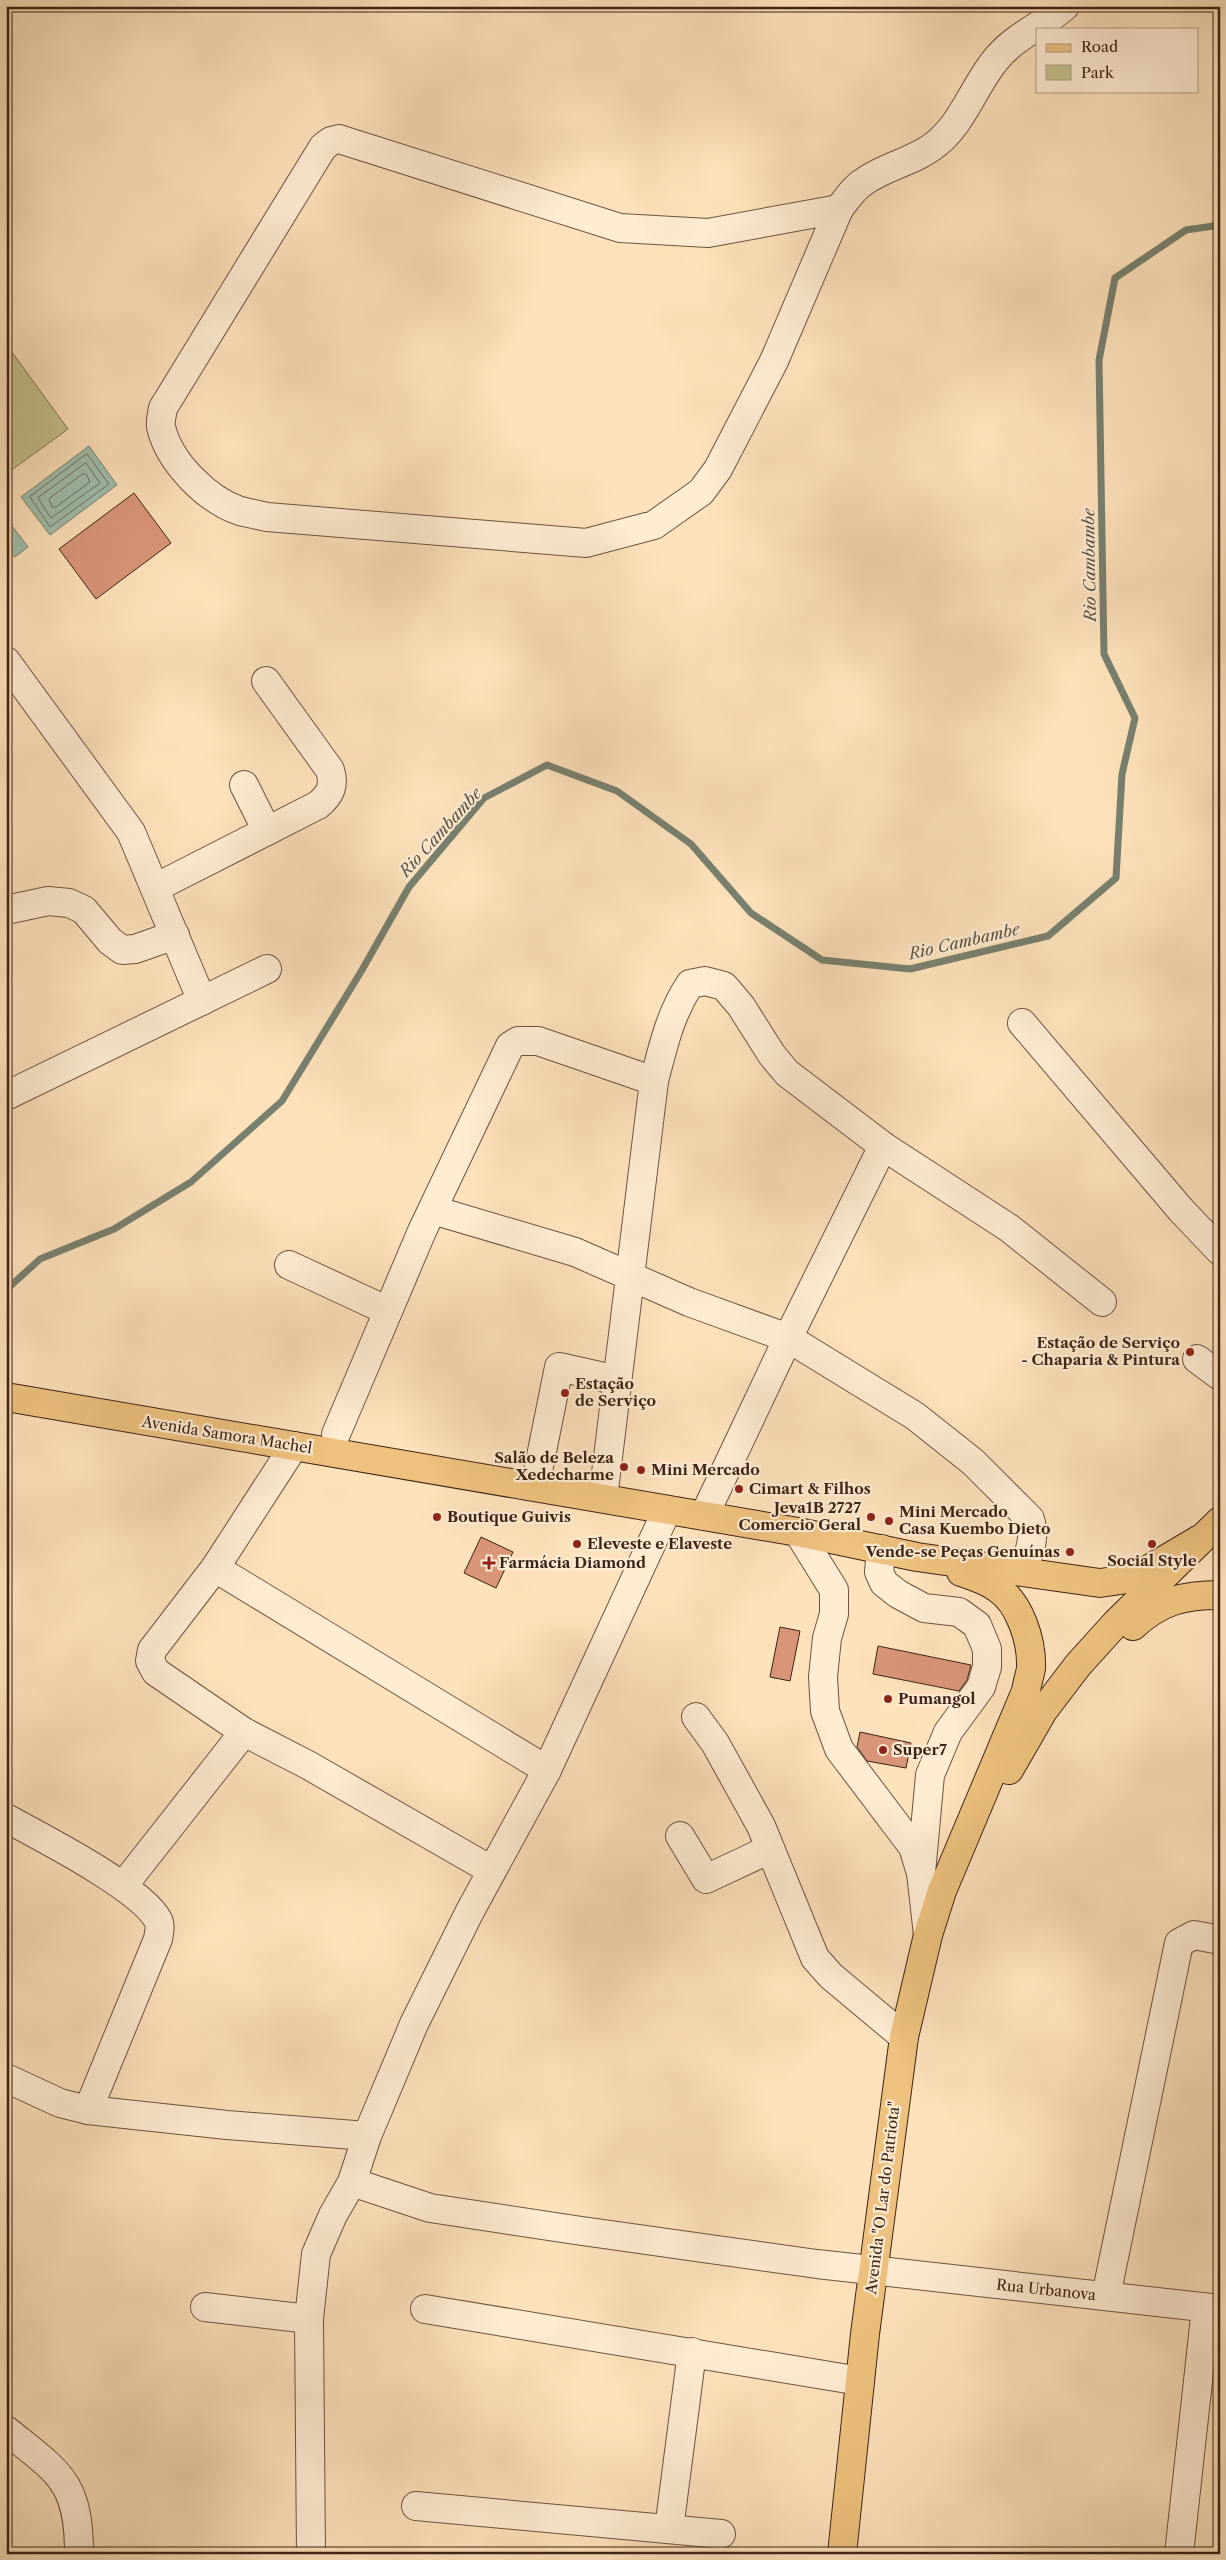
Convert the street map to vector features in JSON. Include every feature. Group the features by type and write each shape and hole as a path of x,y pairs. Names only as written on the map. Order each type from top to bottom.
{"main road":[{"name":"Avenida Samora Machel","path":"6,1397 798,1532 917,1557"},
{"name":"Avenida \"O Lar do Patriota\"","path":"960,1850 1043,1711 1078,1665 1116,1623 1220,1521"},
{"path":"917,1557 1100,1582 1134,1578 1200,1539"},
{"name":"Avenida \"O Lar do Patriota\"","path":"842,2554 873,2270 904,2037 928,1935 942,1891 1026,1691 1031,1669 1029,1652 1020,1619 1011,1602 998,1588 980,1578 917,1557"},
{"name":"Avenida \"O Lar do Patriota\"","path":"1043,1711 1150,1610 1186,1596 1220,1595"}],"street":[{"path":"839,208 708,233 620,228 345,141 331,141 323,147 163,408 160,426 168,447 184,472 211,494 239,510 267,517 586,543 654,525 701,492 718,470 774,361 839,208 865,181 919,155 937,144 952,128 980,80 999,55 1031,28 1054,16 1065,6"},
{"path":"6,661 131,832 202,1000"},
{"path":"155,888 318,805 326,798 333,780 330,770 266,681"},
{"path":"244,785 267,831"},
{"path":"6,910 48,901 69,903 84,910 110,941 122,950 135,949 175,935"},
{"path":"6,1096 267,968"},
{"path":"603,1498 654,1081 670,1021 679,1001 690,984 705,981 724,986 741,1006 772,1055 787,1073 883,1146 1009,1228 1102,1302"},
{"path":"1022,1023 1182,1210 1220,1251"},
{"path":"336,1434 433,1210 510,1046 518,1040 538,1041 654,1081"},
{"path":"704,1516 788,1338 883,1146"},
{"path":"433,1210 576,1252 689,1302 788,1338 915,1416 974,1462 1030,1519 1033,1541 1023,1571"},
{"path":"289,1265 388,1311"},
{"path":"1197,1359 1220,1376"},
{"path":"535,1486 559,1367 617,1380"},
{"path":"294,1446 215,1568 152,1650 150,1661 156,1672 244,1732 308,1764 491,1870"},
{"path":"311,2554 309,2319 316,2254 333,2215 352,2182 367,2136 414,2024 491,1870 547,1770 667,1510"},
{"path":"798,1532 834,1590 834,1614 827,1638 823,1677 825,1711 839,1749 913,1847 921,1873 928,1935"},
{"path":"881,1549 879,1572 884,1583 898,1594 924,1608 959,1612 977,1625 987,1649 987,1668 981,1687 948,1732 930,1775 921,1873"},
{"path":"215,1568 547,1770"},
{"path":"696,1718 716,1743 761,1826 815,1958 831,1976 904,2037"},
{"path":"123,1886 244,1732"},
{"path":"6,1818 123,1886 149,1909 158,1921 160,1929 158,1939 88,2110"},
{"path":"680,1836 706,1879 770,1849"},
{"path":"1106,2296 1179,1943 1194,1936 1220,1940"},
{"path":"6,2078 60,2103 88,2110 367,2136"},
{"name":"Rua Urbanova","path":"352,2182 430,2208 873,2270 1213,2309"},
{"path":"206,2307 309,2319"},
{"path":"426,2309 860,2381"},
{"path":"1179,2554 1213,2309"},
{"path":"668,2529 692,2352"},
{"path":"6,2430 59,2474 74,2501 79,2531 79,2554"},
{"path":"416,2506 722,2534"}],"green space":[{"path":"6,344 68,429 6,474"}],"water":[{"path":"89,446 117,485 50,535 21,497"},
{"path":"6,518 28,547 15,557 6,545"}],"building":[{"path":"134,493 171,543 96,599 59,549"},
{"name":"Farmácia Diamond","path":"481,1537 513,1552 496,1588 464,1573"},
{"path":"780,1627 800,1631 790,1681 770,1677"},
{"path":"878,1646 971,1665 967,1680 959,1691 873,1674"},
{"name":"Super7","path":"860,1732 911,1743 906,1768 867,1761 857,1747"}],"waterway":[{"name":"Rio Cambambe","path":"6,1290 40,1259 114,1229 191,1182 282,1101 362,970 409,887 484,798 547,765 617,791 691,844 751,913 822,960 910,969 1048,936 1116,878 1122,774 1135,718 1104,654 1099,360 1115,278 1186,230 1220,225"}],"place":[{"name":"Estação de Serviço - Chaparia & Pintura","path":"1190,1352"},
{"name":"Estação de Serviço","path":"565,1393"},
{"name":"Salão de Beleza Xedecharme","path":"624,1467"},
{"name":"Mini Mercado","path":"641,1470"},
{"name":"Cimart & Filhos","path":"739,1489"},
{"name":"Boutique Guivis","path":"437,1517"},
{"name":"Jeva1B 2727 Comercio Geral","path":"871,1517"},
{"name":"Mini Mercado Casa Kuembo Dieto","path":"889,1521"},
{"name":"Eleveste e Elaveste","path":"577,1544"},
{"name":"Social Style","path":"1152,1544"},
{"name":"Vende-se Peças Genuínas","path":"1070,1552"},
{"name":"Farmácia Diamond","path":"489,1563"},
{"name":"Pumangol","path":"888,1699"},
{"name":"Super7","path":"883,1750"}]}
